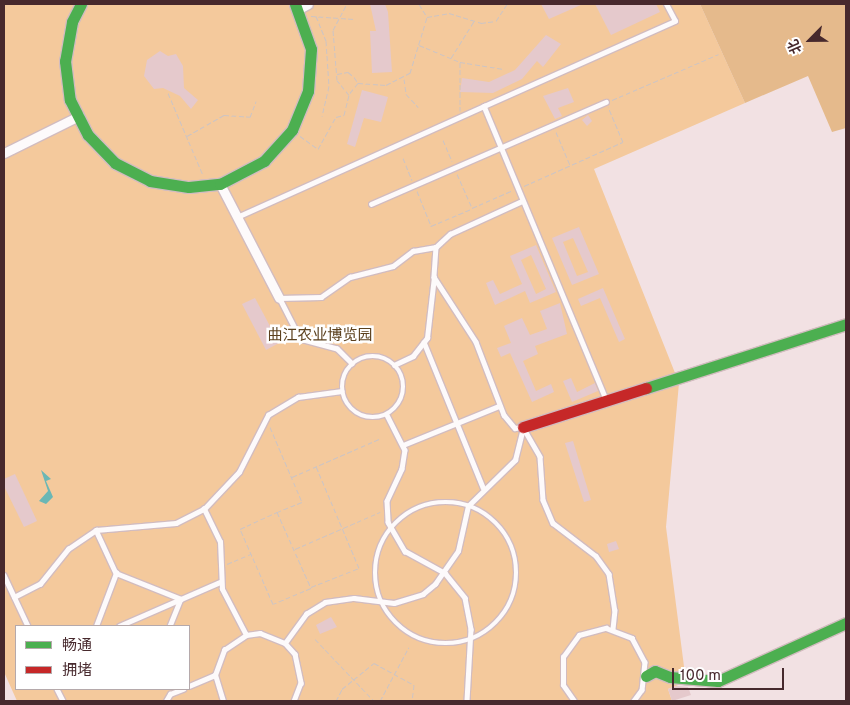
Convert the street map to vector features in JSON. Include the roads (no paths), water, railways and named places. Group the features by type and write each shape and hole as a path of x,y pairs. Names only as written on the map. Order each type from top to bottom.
{"street":[{"path":"82,4 72,22 65,61 70,100 88,135 115,163 150,181 208,185 220,184 264,161 292,130 308,91 310,49 301,8"},
{"path":"4,153 78,116"},
{"path":"220,184 279,298"},
{"path":"523,427 846,324"},
{"path":"646,676 655,671 670,677 718,681 846,623"}],"lane":[{"path":"237,217 675,21 666,4"},
{"path":"371,204 606,102"},
{"path":"484,106 606,399"},
{"path":"352,364 337,349 300,339 279,298 320,297 350,277 392,266 413,251 436,247 450,234 522,201"},
{"path":"342,391 352,364 370,356 394,365 413,356 424,342 432,319 436,247"},
{"path":"434,277 476,342 499,406 514,428 523,427"},
{"path":"424,342 484,487"},
{"path":"342,391 359,415 387,415 402,400 404,389 394,365"},
{"path":"14,596 40,584 68,549 96,530 176,523 204,509 239,472 266,417 298,397 342,391"},
{"path":"404,445 499,406"},
{"path":"387,415 404,445 405,460 386,510 391,530 405,551 445,573 458,586 469,610 467,701"},
{"path":"285,643 306,614 325,602 354,598 382,603 423,594 445,573 458,551 468,506 484,487 515,460 523,427"},
{"path":"523,427 540,457 543,500 553,523 596,556 609,574 615,610 613,629"},
{"path":"442,502 468,506 502,529 513,549 518,573 514,597 502,618 484,634 467,641 437,644 414,637 395,622 382,603 376,580 377,557 391,530 420,507 442,502"},
{"path":"204,509 220,542 220,582 246,635"},
{"path":"96,530 116,573 181,599"},
{"path":"96,625 116,573"},
{"path":"4,575 28,625"},
{"path":"120,625 220,582"},
{"path":"170,625 181,599"},
{"path":"574,701 560,671 569,645 592,629 613,629 632,638 640,649 646,676 634,701"},
{"path":"223,701 215,676 224,650 246,635 267,635 285,643 301,668 301,683 294,701"},
{"path":"190,686 215,676"},
{"path":"168,690 170,694"},
{"path":"166,701 170,694 180,690"}],"water":[{"path":"41,470 51,479 46,481 53,497 46,504 39,501 48,491"}],"park label":[{"name":"曲江农业博览园","path":"320,337"}]}
